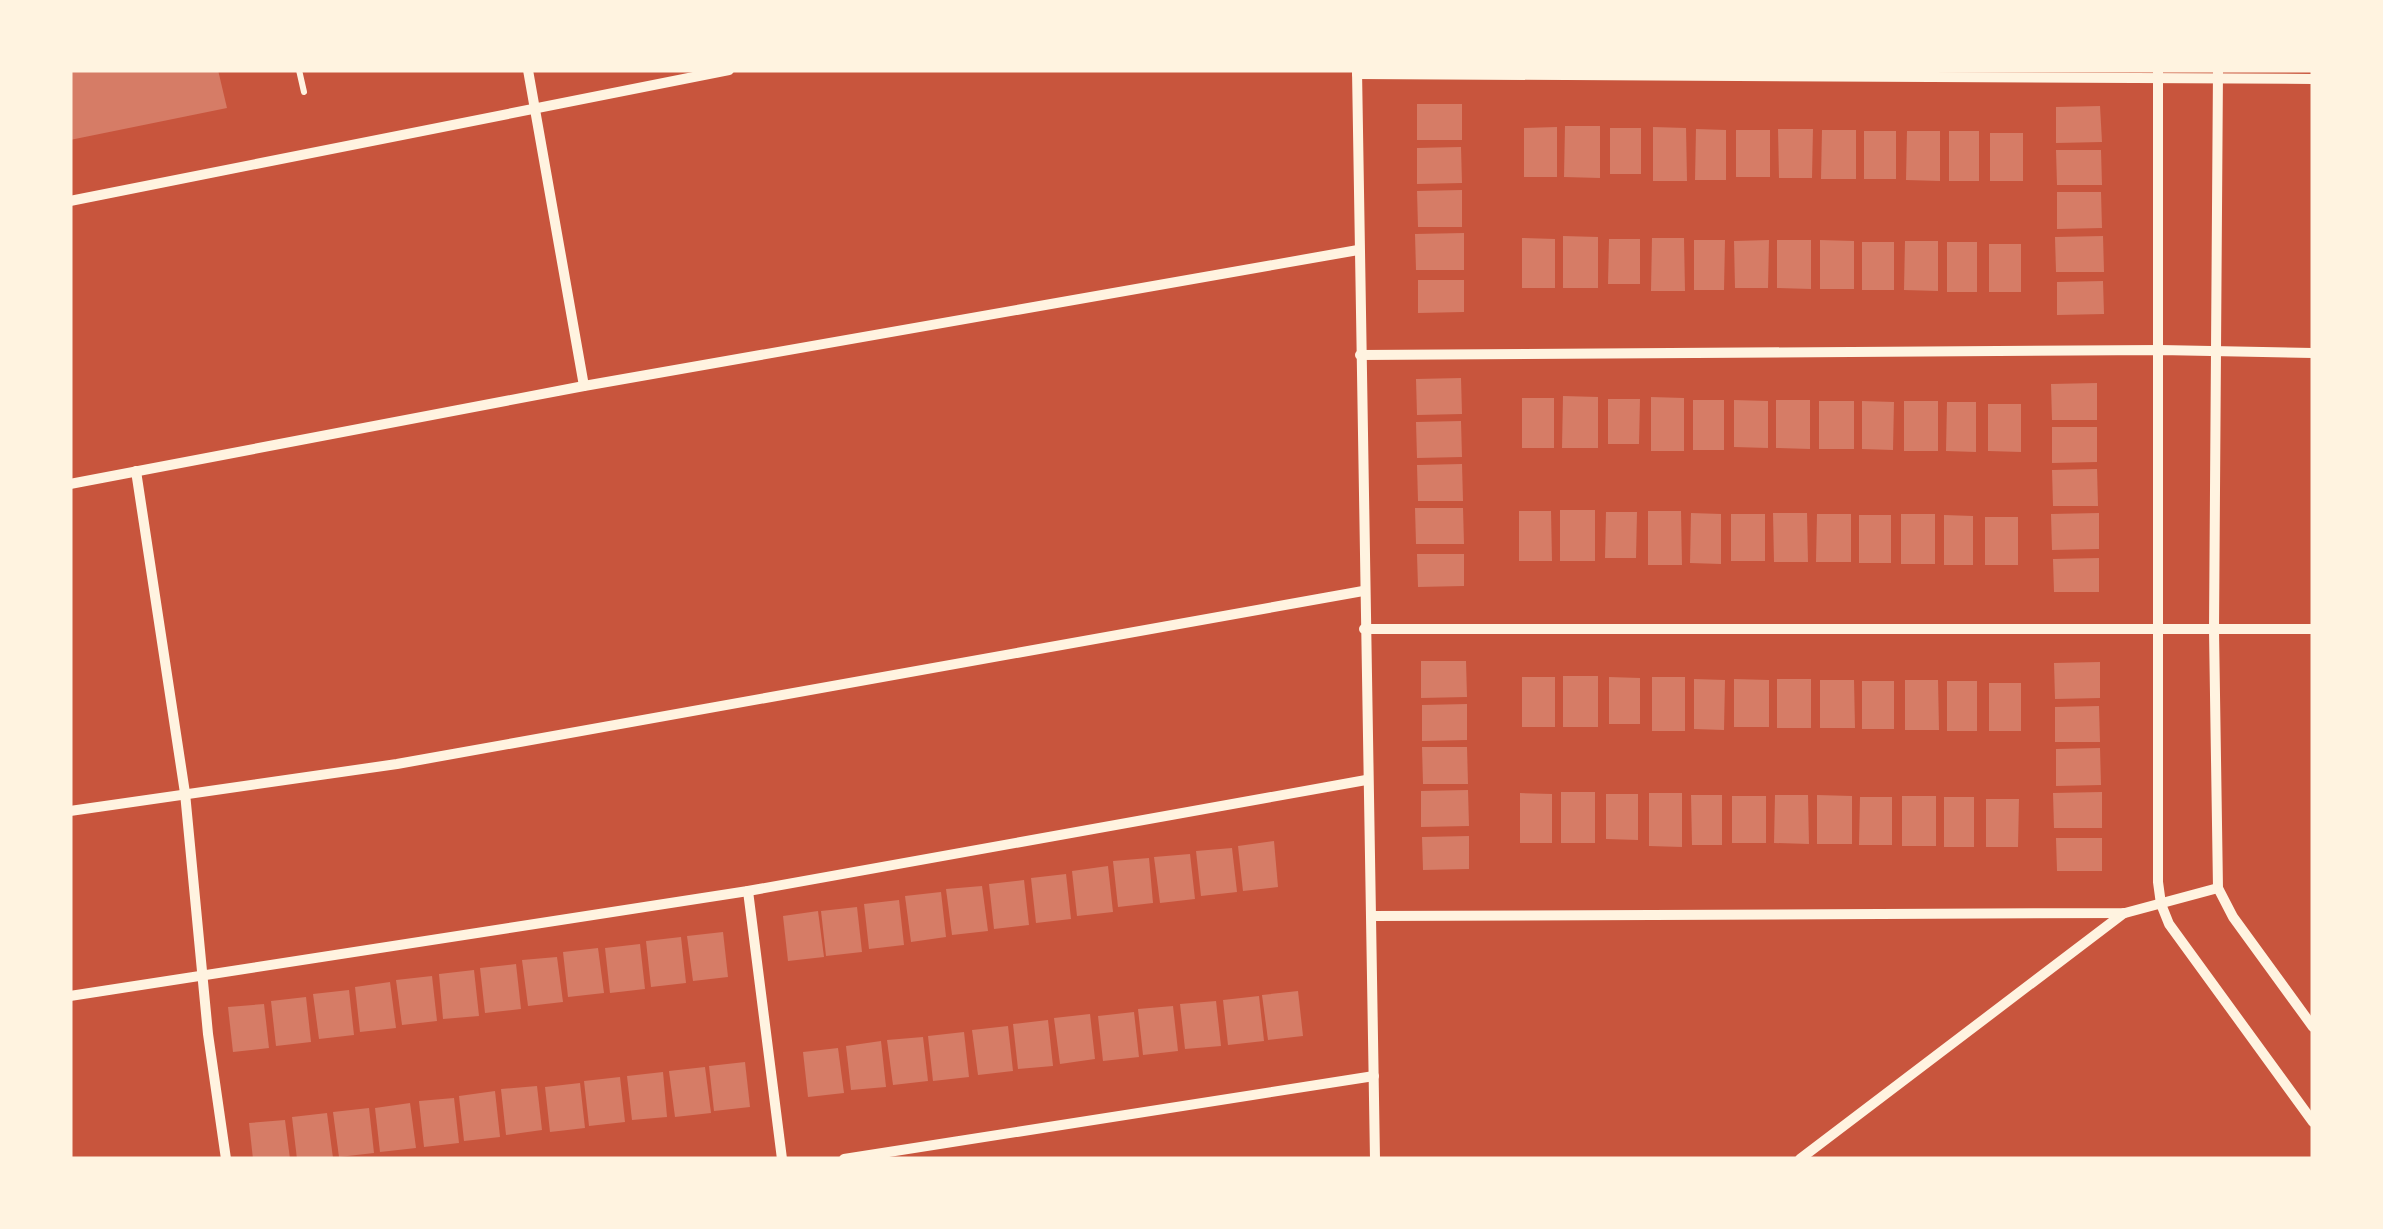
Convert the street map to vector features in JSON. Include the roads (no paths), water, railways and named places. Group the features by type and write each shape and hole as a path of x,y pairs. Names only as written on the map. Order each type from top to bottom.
{"street":[{"path":"528,70 584,386"},
{"path":"70,201 730,70"},
{"path":"1375,1159 1357,72 2158,73 2313,80"},
{"path":"2158,73 2156,628 2161,904 2169,924 2313,1122"},
{"path":"2218,74 2214,352 2218,888 2233,917 2313,1027"},
{"path":"70,484 584,386 1358,250"},
{"path":"1360,355 2313,352"},
{"path":"136,470 185,794 208,1034 226,1159"},
{"path":"70,812 398,764 1363,591"},
{"path":"1364,629 2313,629"},
{"path":"70,996 748,890 1366,780"},
{"path":"1373,916 2125,912 2218,888"},
{"path":"748,890 782,1159"},
{"path":"1800,1159 2125,912"},
{"path":"844,1159 1374,1076"}]}
